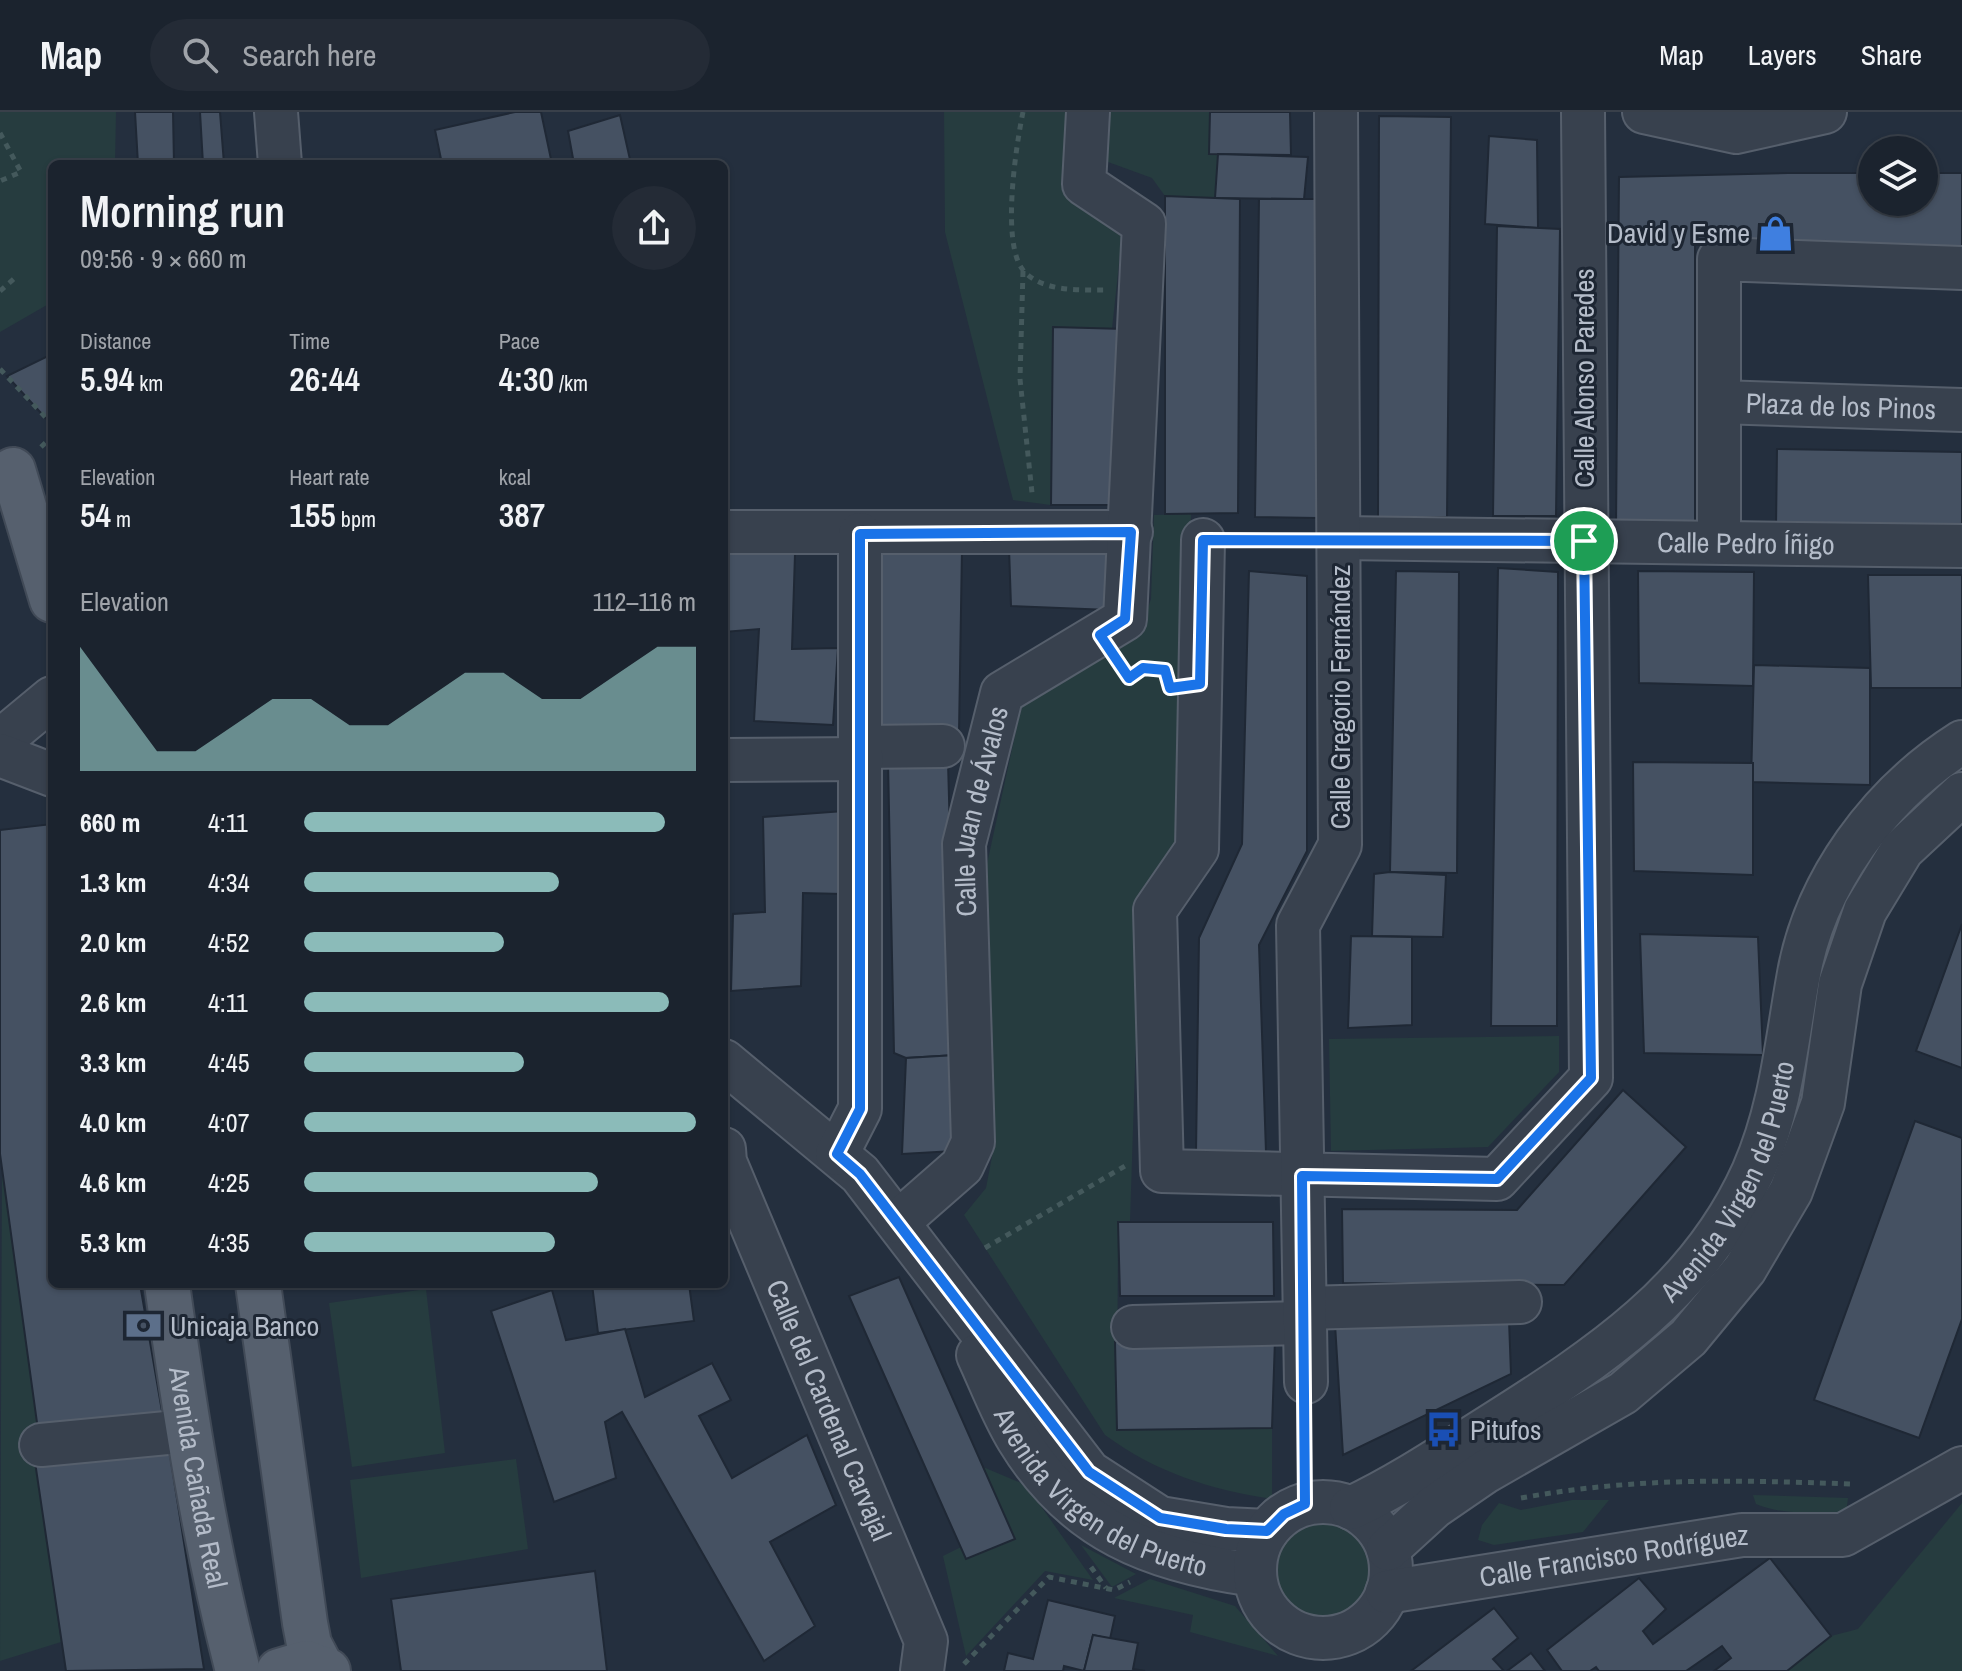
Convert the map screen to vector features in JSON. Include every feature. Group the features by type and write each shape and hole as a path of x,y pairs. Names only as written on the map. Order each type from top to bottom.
{"main road":[{"path":"6,463 48,493"},
{"path":"6,463 48,524"},
{"path":"6,463 48,588"},
{"name":"Avenida Cañada Real","path":"168,1288 188,1431 226,1629 238,1671"},
{"path":"259,1288 305,1623 309,1644 325,1669"},
{"path":"279,1671 306,1663 325,1669"}],"street":[{"path":"276,112 280,160"},
{"name":"Calle Juan de Ávalos","path":"898,1222 962,1166 973,1142 964,844 1002,693 1125,619 1143,295 1144,224 1084,184 1088,112"},
{"name":"Calle Gregorio Fernández","path":"1306,1382 1298,925 1340,845 1336,112"},
{"name":"Calle Alonso Paredes","path":"1161,1159 1302,1176 1497,1179 1591,1078 1584,541 1583,112"},
{"path":"1644,112 1736,132 1825,112"},
{"name":"Plaza de los Pinos","path":"1719,542 1719,259 1962,268"},
{"name":"Plaza de los Pinos","path":"1719,402 1962,410"},
{"path":"728,532 1131,532"},
{"path":"837,1154 860,1109 860,534"},
{"name":"Calle Pedro Íñigo","path":"1340,538 1962,546"},
{"path":"1161,1159 1155,910 1197,849 1203,540"},
{"path":"0,747 48,702"},
{"path":"0,747 48,728"},
{"path":"0,747 48,742"},
{"name":"Avenida Virgen del Puerto","path":"1351,1508 1467,1441 1597,1358 1657,1307 1710,1244 1752,1173 1781,1093 1798,975 1825,893 1868,823 1944,753 1962,742"},
{"path":"728,760 943,746"},
{"path":"0,747 48,773"},
{"name":"Avenida Virgen del Puerto","path":"1388,1549 1434,1507 1485,1472 1623,1393 1688,1338 1745,1269 1791,1191 1823,1103 1840,984 1865,911 1902,850 1962,794"},
{"name":"Avenida Virgen del Puerto","path":"728,1064 860,1174 1089,1472 1160,1518 1226,1529 1267,1531"},
{"name":"Calle del Cardenal Carvajal","path":"728,1169 926,1641 941,1669"},
{"name":"Avenida Virgen del Puerto","path":"942,1278 1017,1439 1065,1500 1108,1533 1152,1554 1254,1575"},
{"path":"1133,1327 1520,1302"},
{"path":"41,1445 188,1431"},
{"name":"Calle Francisco Rodríguez","path":"1387,1592 1742,1535 1843,1535 1962,1468"},
{"path":"1329,1502 1351,1508 1367,1518 1388,1549 1391,1570 1387,1592 1379,1609 1330,1654 1287,1629 1270,1615 1259,1596 1254,1575 1257,1552 1267,1531 1284,1514 1305,1504 1329,1502"}],"path":[{"path":"1023,112 1013,198 1014,247 1023,270 1020,379 1036,532"},
{"path":"0,133 21,172 0,181"},
{"path":"1023,270 1041,283 1072,290 1116,290 1143,295"},
{"path":"0,291 16,277"},
{"path":"0,369 48,420"},
{"path":"1203,540 1340,538"},
{"path":"1100,635 1129,678 1143,668 1165,670 1170,688 1200,684"},
{"path":"985,1248 1161,1159"},
{"path":"1305,1504 1306,1382"},
{"path":"1485,1472 1500,1495 1516,1499 1623,1483 1691,1479 1851,1484"},
{"path":"941,1669 1049,1577 1097,1587"}],"green space":[{"path":"0,112 116,112 115,160 48,160 48,304 0,332"},
{"path":"944,112 1075,112 1128,228 1165,231 1165,245 1121,245 1112,329 1053,327 1051,505 1013,500 945,232"},
{"path":"1102,112 1210,112 1209,153 1218,154 1215,198 1165,196 1152,178 1108,162"},
{"path":"1191,514 1182,853 1140,913 1130,1222 1118,1223 1117,1430 1272,1428 1272,1499 1184,1478 1144,1460 1105,1435 964,1215 986,1188 995,1141 987,864 1019,717 1024,702 1142,625 1151,599 1154,515"},
{"path":"1559,1036 1559,1072 1488,1147 1331,1151 1329,1039"},
{"path":"2,1161 38,1430 35,1462 61,1642 0,1661"},
{"path":"426,1289 445,1453 352,1467 329,1303"},
{"path":"516,1459 528,1549 361,1578 350,1480"},
{"path":"983,1467 1026,1485 1093,1580 1045,1571 966,1656 943,1556 961,1547 966,1559 1015,1539"},
{"path":"1753,1495 1848,1498 1846,1513 1801,1513 1756,1504"},
{"path":"1572,1500 1609,1500 1583,1532 1494,1545 1478,1540 1482,1525 1499,1503 1521,1510"},
{"path":"1962,1503 1962,1671 1788,1671 1831,1636 1858,1629"},
{"path":"1323,1522 1341,1526 1356,1536 1366,1551 1370,1569 1366,1587 1356,1602 1341,1612 1323,1616 1305,1612 1290,1602 1280,1587 1276,1569 1280,1551 1290,1536 1305,1526"},
{"path":"1081,1545 1136,1574 1112,1587"},
{"path":"1150,1579 1235,1606 1278,1656 1190,1632 1193,1615 1114,1598"}],"building":[{"path":"135,112 173,112 174,160 138,160"},
{"path":"200,112 220,112 224,160 203,160"},
{"path":"515,112 541,112 551,160 441,160 435,130"},
{"path":"1210,112 1290,112 1291,155 1209,154"},
{"path":"620,115 630,160 573,160 568,131"},
{"path":"1379,116 1451,117 1447,517 1378,519"},
{"path":"1489,136 1537,140 1538,228 1485,224"},
{"path":"1218,154 1308,157 1304,199 1215,198"},
{"path":"1858,173 1858,216 1938,216 1938,173 1962,173 1962,252 1695,244 1695,526 1616,527 1619,177"},
{"path":"1165,196 1240,199 1238,513 1165,514"},
{"path":"1259,199 1320,199 1317,518 1255,517"},
{"path":"1497,226 1560,229 1556,516 1493,516"},
{"path":"1053,327 1125,329 1120,505 1051,505"},
{"path":"48,356 48,421 7,376"},
{"path":"1777,449 1962,452 1962,530 1776,528"},
{"path":"870,547 962,548 959,733 869,731"},
{"path":"1009,548 1108,554 1110,610 1011,606"},
{"path":"728,549 795,554 792,649 838,648 833,725 754,721 759,629 728,632"},
{"path":"1498,568 1558,572 1557,1026 1491,1026"},
{"path":"1249,571 1307,576 1307,851 1259,945 1266,1152 1196,1153 1199,938 1242,844"},
{"path":"1396,571 1459,572 1457,873 1390,872"},
{"path":"1638,571 1754,572 1753,686 1639,683"},
{"path":"1868,575 1962,575 1962,688 1871,688"},
{"path":"1754,665 1870,668 1870,785 1751,782"},
{"path":"948,761 956,1055 906,1058 894,1053 888,762"},
{"path":"1633,762 1753,763 1753,875 1634,871"},
{"path":"844,811 843,894 803,893 801,986 731,991 733,914 765,912 763,817"},
{"path":"48,824 48,1288 141,1288 163,1417 38,1430 0,1154 0,830"},
{"path":"1374,874 1446,875 1443,937 1372,936"},
{"path":"1962,924 1962,1068 1916,1051"},
{"path":"1640,934 1758,937 1763,1055 1644,1053"},
{"path":"1351,936 1412,937 1412,1025 1348,1028"},
{"path":"956,1055 954,1151 902,1154 906,1058"},
{"path":"1623,1090 1686,1147 1564,1285 1343,1283 1342,1209 1517,1210"},
{"path":"1915,1121 1962,1138 1962,1319 1919,1438 1814,1400"},
{"path":"1118,1222 1273,1222 1274,1296 1120,1296"},
{"path":"899,1277 1015,1539 966,1559 849,1296"},
{"path":"592,1288 690,1288 694,1321 598,1333"},
{"path":"552,1290 566,1340 625,1329 645,1397 712,1363 731,1400 699,1416 732,1478 807,1435 836,1505 770,1542 815,1626 764,1661 622,1412 605,1422 616,1478 554,1502 491,1311"},
{"path":"1509,1320 1511,1374 1343,1455 1335,1324"},
{"path":"1275,1339 1272,1428 1117,1430 1115,1342"},
{"path":"169,1448 204,1669 66,1671 35,1462"},
{"path":"1770,1558 1831,1636 1787,1671 1714,1671 1731,1658 1722,1646 1686,1671 1599,1671 1596,1667 1590,1671 1562,1671 1547,1650 1639,1578 1666,1609 1643,1631 1653,1644"},
{"path":"595,1571 607,1671 401,1671 391,1599"},
{"path":"1048,1600 1115,1616 1110,1639 1093,1635 1084,1671 1064,1666 1063,1671 1004,1671 1008,1653 1033,1659"},
{"path":"1494,1608 1518,1638 1493,1659 1504,1671 1411,1671"},
{"path":"1093,1635 1138,1643 1133,1669 1145,1671 1084,1671"},
{"path":"1531,1653 1545,1671 1507,1671"}],"place":[{"name":"David y Esme","path":"1776,233"},
{"name":"Unicaja Banco","path":"144,1326"},
{"name":"Pitufos","path":"1444,1430"}],"route":[{"path":"1131,532 1125,619 1100,635 1129,678 1143,668 1165,670 1170,688 1200,684 1203,540 1584,541 1591,1078 1497,1179 1302,1176 1305,1504 1284,1514 1267,1531 1226,1529 1160,1518 1124,1498 1089,1472 860,1174 837,1154 860,1109 860,534 1131,532"}]}
